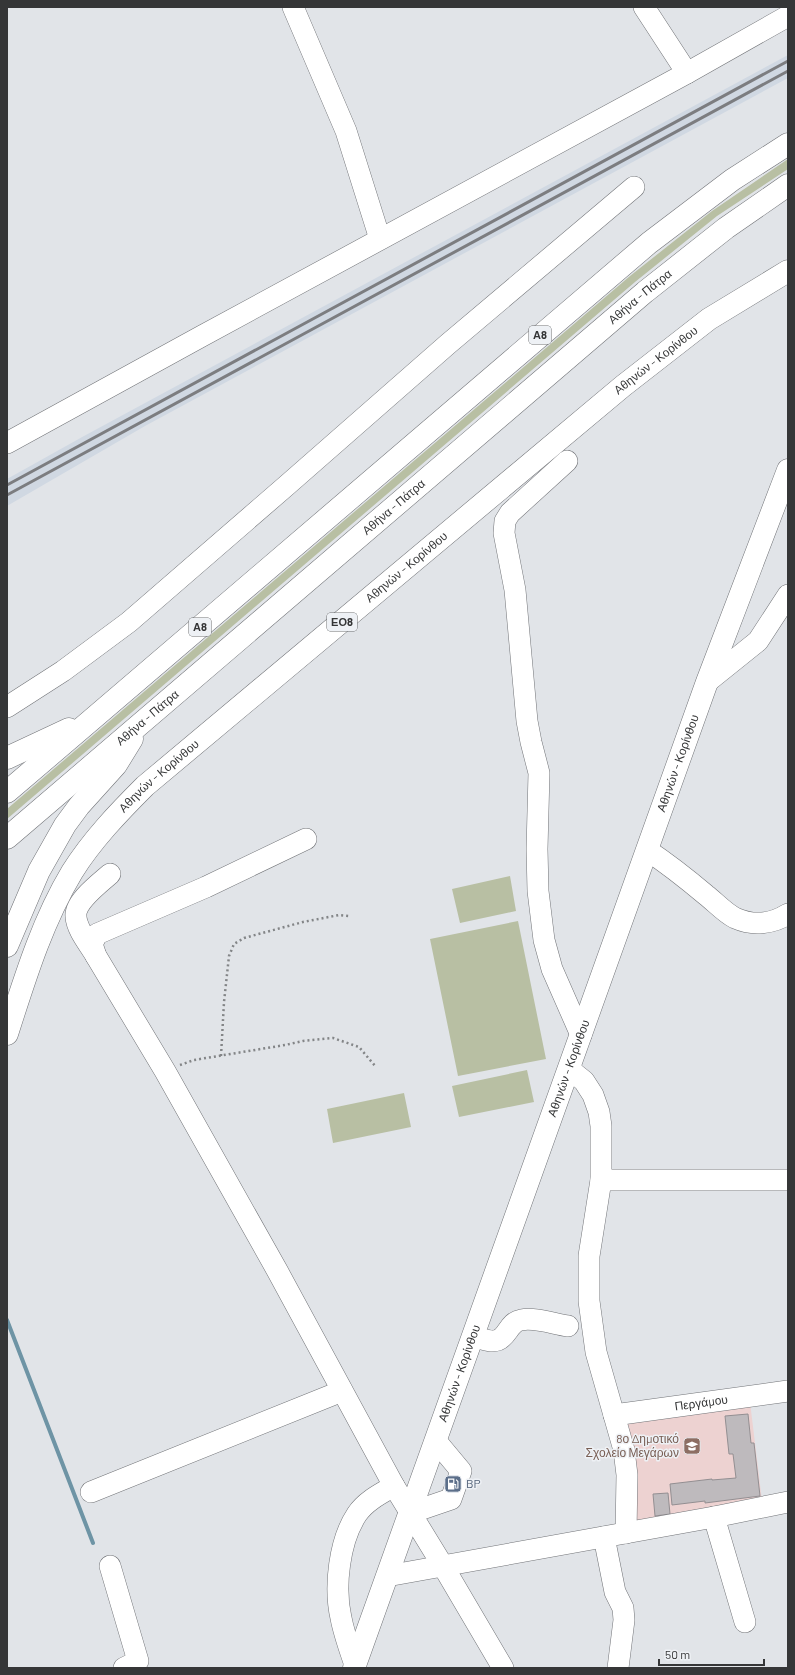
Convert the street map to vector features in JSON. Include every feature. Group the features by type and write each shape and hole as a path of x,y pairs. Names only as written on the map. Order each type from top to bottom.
{"main road":[{"name":"Α8","path":"7,792 637,252 732,180 788,144"},
{"name":"Αθήνα - Πάτρα","path":"7,838 660,279 726,228 788,185"},
{"name":"Αθηνών - Κορίνθου","path":"7,1034 45,927 73,871 106,827 145,786 623,386 709,319 788,271"},
{"path":"766,284 788,280"},
{"name":"Αθηνών - Κορίνθου","path":"355,1667 707,682 788,470"},
{"path":"7,758 98,714"},
{"path":"7,946 40,872 65,825 79,806 116,766 142,722"}],"street":[{"path":"293,7 346,131 380,239"},
{"path":"644,7 688,73"},
{"path":"7,443 183,346 688,73 788,16"},
{"path":"7,707 63,671 129,622 448,344 634,187"},
{"path":"567,462 510,513 506,521 504,533 517,606 527,721 539,773 537,841 538,891 544,940 552,970 581,1035"},
{"path":"707,682 758,641 788,595"},
{"path":"96,956 92,944 97,934 206,887 306,839"},
{"path":"647,850 670,865 734,918 754,924 781,918 788,914"},
{"path":"110,874 82,901 77,908 76,916 85,938 165,1071 278,1272 394,1486 503,1668"},
{"path":"569,1069 584,1080 593,1095 599,1112 601,1126 601,1180 589,1256 589,1294 596,1352 624,1450 627,1475 626,1533"},
{"path":"601,1180 788,1180"},
{"path":"473,1337 498,1340 513,1323 521,1320 532,1320 568,1326"},
{"name":"Περγάμου","path":"614,1415 788,1390"},
{"path":"91,1492 342,1391"},
{"path":"410,1513 451,1499 461,1471 436,1441"},
{"path":"355,1667 340,1616 338,1583 341,1554 348,1531 358,1514 377,1496 394,1486"},
{"path":"387,1576 714,1517 788,1502"},
{"path":"714,1517 745,1622"},
{"path":"604,1537 615,1592 623,1608 624,1620 618,1668"},
{"path":"110,1566 135,1666"}],"path":[{"path":"222,1056 224,1002 229,956 234,944 244,938 303,922 339,915 349,916"},
{"path":"165,1071 194,1060 303,1041 333,1038 359,1047 376,1067"}],"shaded area":[{"path":"788,55 788,78 145,426 7,506 7,479"},
{"name":"8ο Δημοτικό Σχολείο Μεγάρων","path":"750,1402 762,1501 632,1526 637,1494 635,1471 624,1420"}],"green space":[{"path":"788,159 788,169 717,216 635,282 7,819 7,809 630,276 712,211"},
{"path":"510,876 516,911 460,923 452,889"},
{"path":"518,921 546,1059 458,1076 430,939"},
{"path":"527,1070 534,1102 459,1117 452,1086"},
{"path":"404,1093 411,1127 333,1143 327,1109"}],"building":[{"path":"748,1414 751,1443 754,1443 760,1496 705,1503 705,1501 672,1505 670,1484 736,1478 733,1454 729,1454 725,1416"},
{"path":"668,1493 670,1514 655,1516 653,1494"}],"waterway":[{"path":"7,1320 93,1543"}],"railway":[{"path":"7,485 788,61"},
{"path":"7,495 788,71"}],"place":[{"name":"8ο Δημοτικό Σχολείο Μεγάρων","path":"692,1446"},
{"name":"BP","path":"453,1484"}]}
